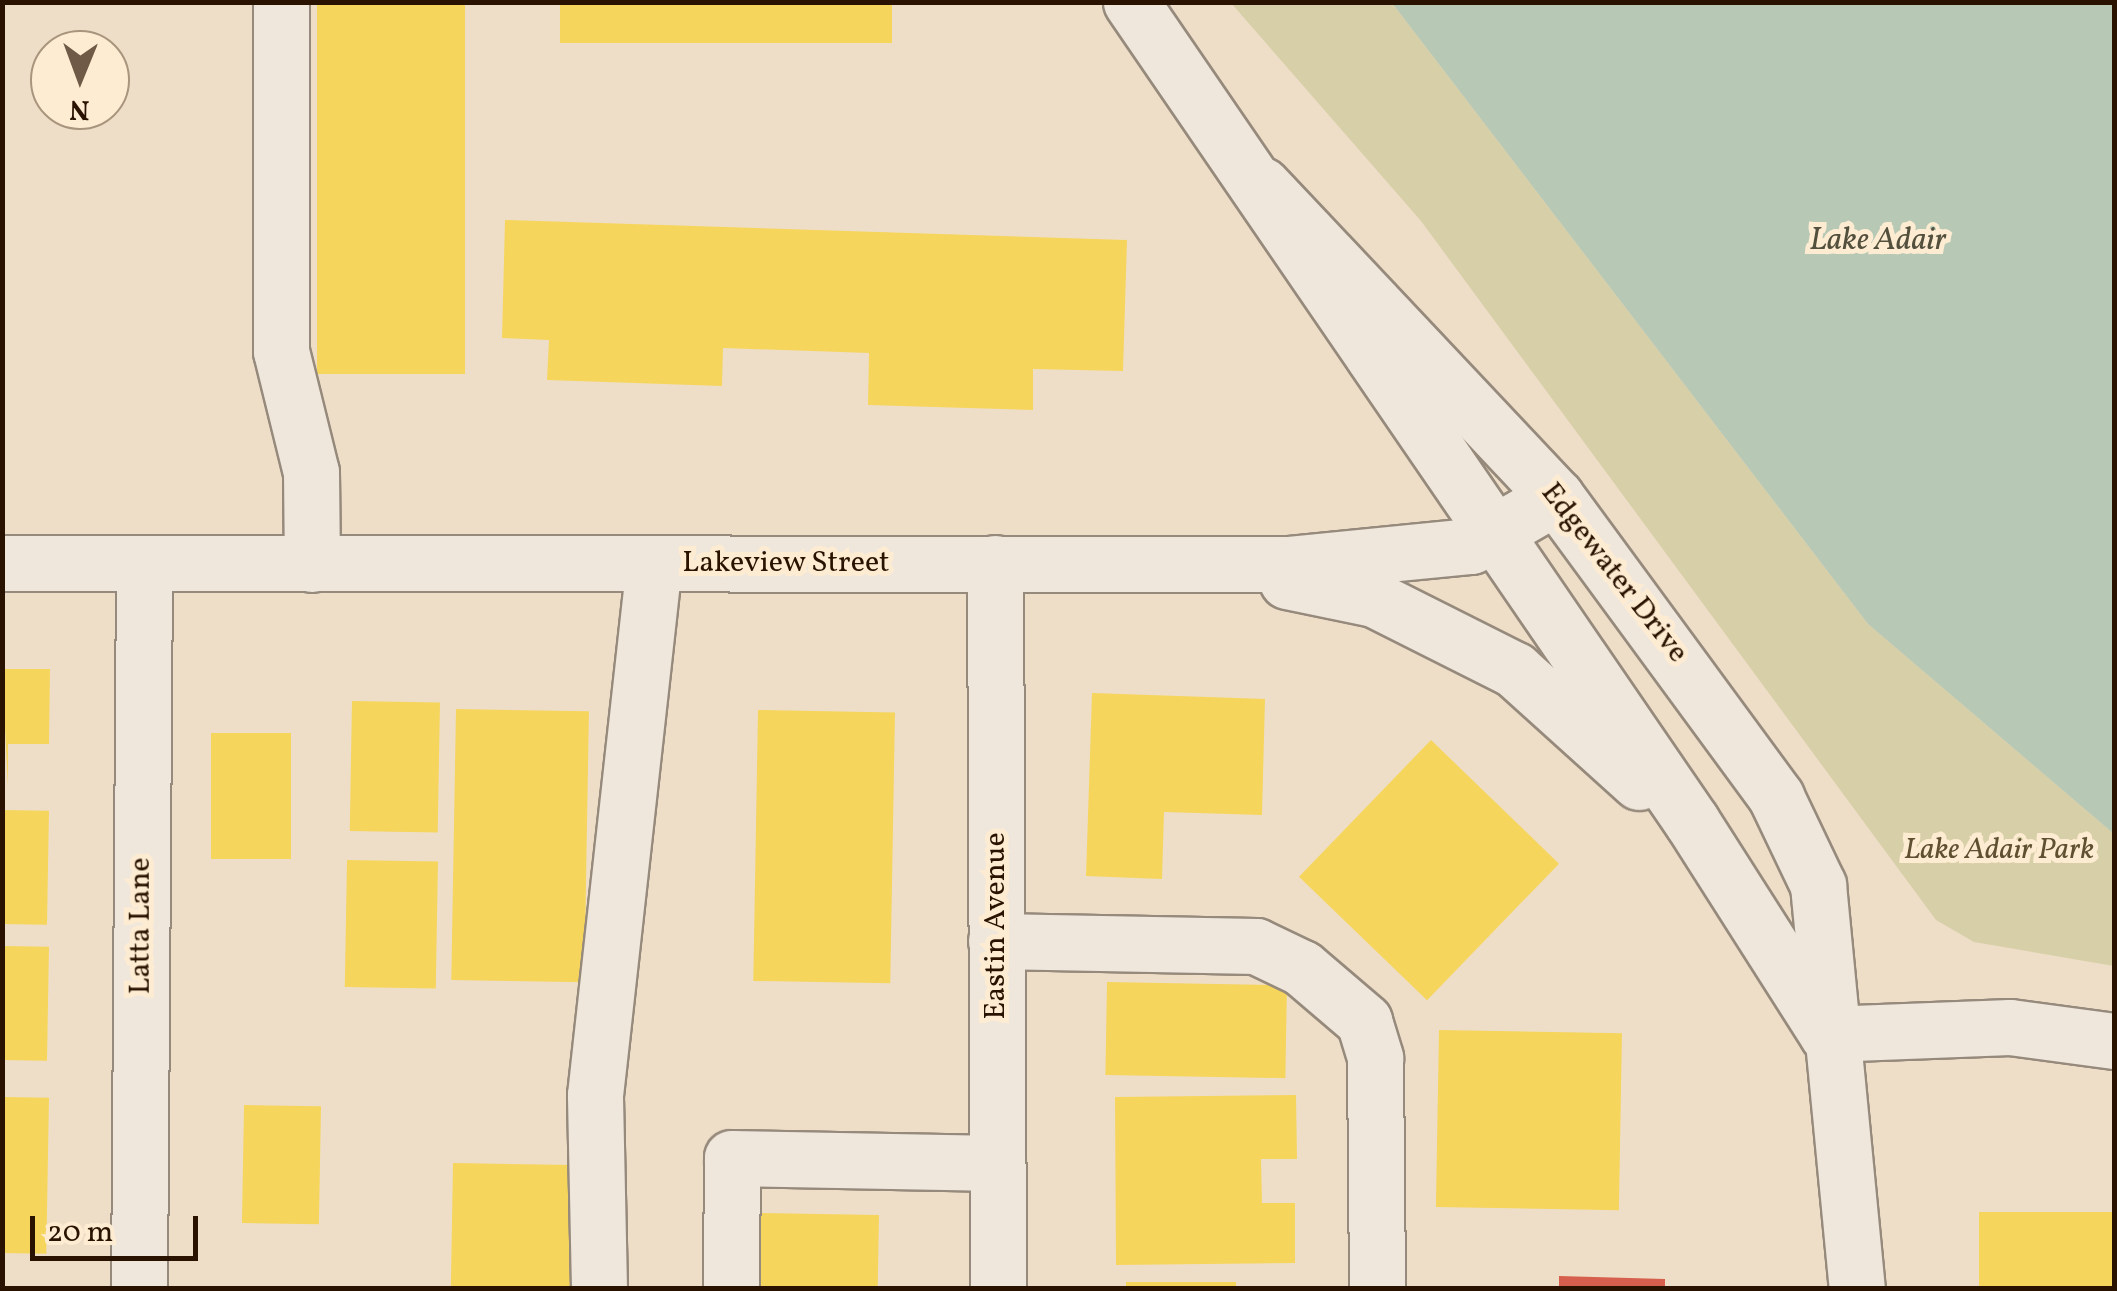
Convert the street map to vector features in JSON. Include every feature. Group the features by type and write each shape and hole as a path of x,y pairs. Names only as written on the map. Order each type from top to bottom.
{"street":[{"path":"281,2 281,351 311,472 312,564"},
{"name":"Edgewater Drive","path":"1130,2 1262,185 1334,312 1494,535 1699,833 1826,1034"},
{"name":"Edgewater Drive","path":"1262,185 1556,497 1735,731 1797,838 1818,886 1826,1034 1851,1161 1856,1288"},
{"name":"Lakeview Street","path":"2,563 1204,564 1434,552 1494,535 1556,497"},
{"name":"Eastin Avenue","path":"994,562 998,1288"},
{"path":"599,1288 595,1095 654,563"},
{"name":"Latta Lane","path":"139,1288 144,564"},
{"path":"1204,564 1374,599 1515,670 1699,833"},
{"path":"996,941 1256,946 1302,968 1364,1022 1375,1058 1377,1288"},
{"path":"1826,1034 2010,1027 2114,1042"},
{"path":"731,1288 732,1158 997,1163"}],"green space":[{"name":"Lake Adair Park","path":"1231,3 1392,3 1868,624 2114,834 2114,966 1974,942 1936,920 1421,221"}],"water":[{"name":"Lake Adair","path":"1392,3 2114,3 2114,834 1868,624"}],"building: Homes":[{"path":"317,2 465,2 465,374 317,374"},
{"path":"560,2 892,2 892,43 560,43"},
{"path":"505,220 1127,240 1123,371 1033,369 1033,410 868,405 869,353 723,348 722,386 547,380 549,340 502,338"},
{"path":"2,669 50,669 49,744 8,744 8,787"},
{"path":"1092,693 1265,699 1262,815 1164,812 1162,879 1086,876"},
{"path":"352,701 440,703 438,833 350,831"},
{"path":"456,709 589,711 584,982 451,980"},
{"path":"758,710 895,712 890,983 753,981"},
{"path":"211,733 291,733 291,859 211,859"},
{"path":"1431,740 1559,864 1427,1000 1299,877"},
{"path":"2,810 49,811 47,925 2,924"},
{"path":"347,860 438,862 436,989 345,987"},
{"path":"2,946 49,947 47,1061 2,1060"},
{"path":"1107,982 1287,985 1285,1078 1105,1075"},
{"path":"1439,1030 1622,1033 1619,1210 1436,1207"},
{"path":"1296,1095 1297,1159 1261,1159 1262,1203 1295,1203 1295,1263 1116,1265 1115,1097"},
{"path":"2,1097 49,1098 46,1254 2,1253"},
{"path":"244,1105 321,1106 319,1224 242,1223"},
{"path":"453,1163 574,1165 572,1288 451,1288"},
{"path":"1979,1212 2114,1212 2114,1288 1979,1288"},
{"path":"754,1213 879,1215 878,1288 753,1286"},
{"path":"1126,1282 1236,1282 1236,1288 1126,1288"}],"building: Shops":[{"path":"1559,1276 1665,1279 1665,1288 1559,1288"}]}
